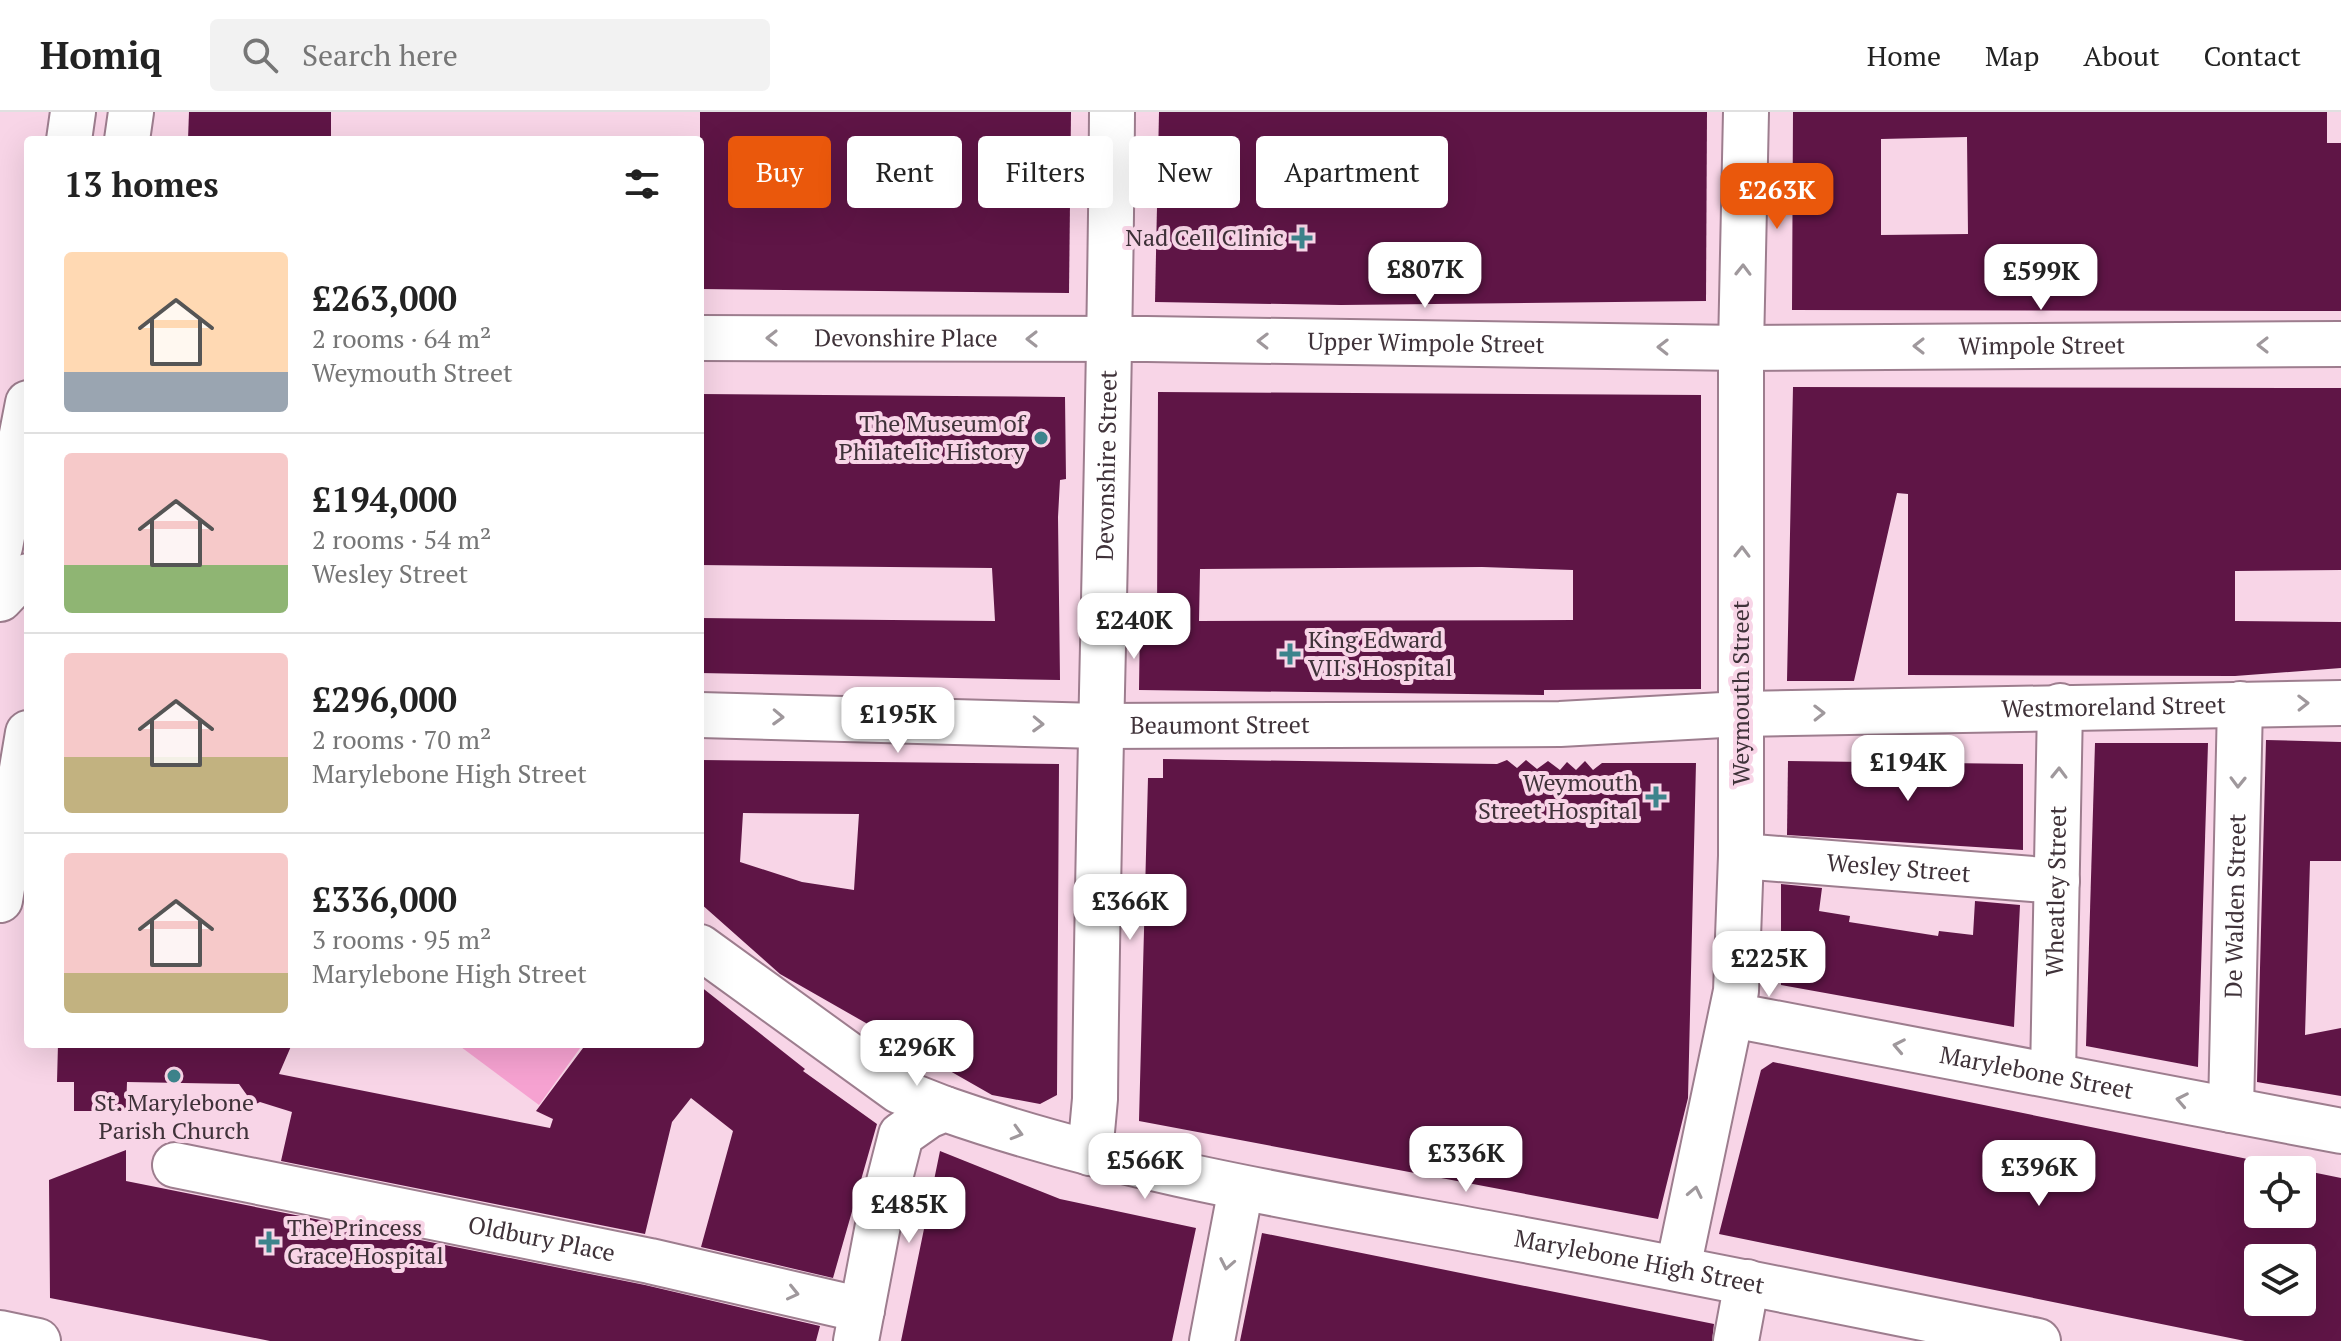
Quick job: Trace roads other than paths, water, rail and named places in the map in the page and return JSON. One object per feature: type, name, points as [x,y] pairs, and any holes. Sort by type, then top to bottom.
[{"type":"main road","points":[[70,136],[73,112]]},
{"type":"main road","points":[[128,136],[131,112]]},
{"type":"main road","name":"Devonshire Street","points":[[1090,1153],[1095,1099],[1098,726],[1110,340],[1112,112]]},
{"type":"main road","name":"Weymouth Street","points":[[1678,1268],[1732,1015],[1741,856],[1741,348],[1746,112]]},
{"type":"main road","name":"Devonshire Place","points":[[704,338],[1110,340]]},
{"type":"main road","name":"Upper Wimpole Street","points":[[1110,340],[1741,348]]},
{"type":"main road","name":"Wimpole Street","points":[[1741,348],[2341,344]]},
{"type":"main road","points":[[0,547],[24,424]]},
{"type":"main road","points":[[0,599],[24,578]]},
{"type":"main road","name":"Westmoreland Street","points":[[1741,714],[2341,703]]},
{"type":"main road","name":"De Walden Street","points":[[2231,1110],[2240,704]]},
{"type":"main road","name":"Wheatley Street","points":[[2053,1075],[2060,706]]},
{"type":"main road","name":"Beaumont Street","points":[[704,715],[1098,726],[1560,724],[1741,714]]},
{"type":"main road","points":[[1,889],[24,756]]},
{"type":"main road","name":"Wesley Street","points":[[1741,856],[2057,881]]},
{"type":"main road","name":"Marylebone High Street","points":[[704,950],[899,1091],[945,1109],[1090,1153],[1228,1185],[1678,1268],[2038,1341]]},
{"type":"main road","name":"Marylebone Street","points":[[1732,1015],[2341,1131]]},
{"type":"main road","name":"Marylebone High Street","points":[[868,1070],[901,1135]]},
{"type":"main road","points":[[859,1325],[878,1225],[901,1135],[928,1116],[945,1109]]},
{"type":"main road","name":"Oldbury Place","points":[[175,1165],[723,1278],[859,1325]]},
{"type":"main road","points":[[1212,1341],[1228,1185]]},
{"type":"main road","points":[[1736,1341],[1747,1282]]},
{"type":"main road","points":[[0,1333],[38,1341]]},
{"type":"place","name":"Nad Cell Clinic","points":[[1302,238]]},
{"type":"place","name":"The Museum of Philatelic History","points":[[1041,438]]},
{"type":"place","name":"King Edward VII's Hospital","points":[[1290,654]]},
{"type":"place","name":"Weymouth Street Hospital","points":[[1656,797]]},
{"type":"place","name":"St. Marylebone Parish Church","points":[[174,1076]]},
{"type":"place","name":"The Princess Grace Hospital","points":[[269,1242]]}]
